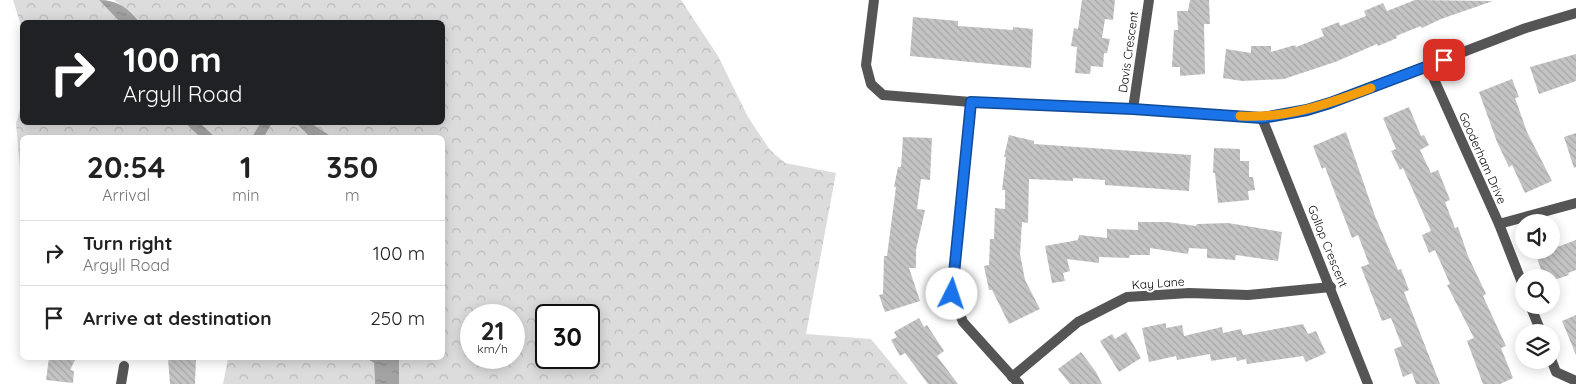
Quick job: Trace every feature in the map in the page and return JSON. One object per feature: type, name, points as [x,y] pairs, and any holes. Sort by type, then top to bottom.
[{"type":"street","points":[[874,0],[866,66],[870,84],[883,95],[971,102],[1133,109],[1262,118],[1307,110],[1330,103],[1526,28],[1576,13]]},
{"type":"street","name":"Davis Crescent","points":[[1133,109],[1149,0]]},
{"type":"street","name":"Gooderham Drive","points":[[1428,66],[1499,224],[1517,269]]},
{"type":"street","points":[[971,102],[952,294],[963,322],[1016,380]]},
{"type":"street","name":"Gollop Crescent","points":[[1262,118],[1368,384]]},
{"type":"street","points":[[1499,224],[1576,203]]},
{"type":"street","name":"Kay Lane","points":[[1016,380],[1078,322],[1127,298],[1189,293],[1248,296],[1331,288]]},
{"type":"street","points":[[121,384],[124,366]]},
{"type":"street","points":[[1555,369],[1556,372],[1576,382]]},
{"type":"green space","points":[[13,0],[99,0],[118,20],[20,20],[20,23]]},
{"type":"green space","points":[[114,0],[681,0],[718,56],[748,117],[770,150],[785,163],[836,173],[806,334],[871,339],[908,384],[399,384],[399,360],[445,360],[445,135],[329,135],[314,125],[445,125],[445,20],[138,20],[133,14]]},
{"type":"green space","points":[[20,109],[20,125],[187,125],[198,135],[20,135],[20,170],[16,123]]},
{"type":"green space","points":[[202,125],[260,125],[254,135],[213,135]]},
{"type":"green space","points":[[270,125],[298,125],[308,135],[266,135]]},
{"type":"green space","points":[[228,360],[369,360],[374,363],[375,384],[223,384]]},
{"type":"water","points":[[99,0],[117,3],[137,20],[118,20]]},
{"type":"water","points":[[187,125],[202,125],[213,135],[198,135]]},
{"type":"water","points":[[259,125],[271,125],[265,135],[253,135]]},
{"type":"water","points":[[298,125],[314,125],[329,135],[308,135]]},
{"type":"water","points":[[369,360],[399,360],[399,384],[375,384],[374,363]]},
{"type":"building","points":[[1082,0],[1115,0],[1113,20],[1105,19],[1102,38],[1110,39],[1107,53],[1104,53],[1103,67],[1091,66],[1090,74],[1075,73],[1077,47],[1071,46],[1074,28],[1078,29]]},
{"type":"building","points":[[1190,0],[1209,0],[1210,24],[1204,24],[1205,74],[1180,76],[1180,67],[1172,67],[1174,30],[1178,30],[1177,11],[1188,11]]},
{"type":"building","points":[[1415,0],[1493,1],[1441,19],[1422,28],[1421,26],[1378,46],[1377,44],[1335,62],[1284,79],[1242,81],[1223,78],[1226,49],[1251,53],[1251,46],[1271,46],[1271,52],[1295,45],[1296,47],[1324,36],[1321,29],[1339,22],[1340,26],[1366,16],[1364,11],[1383,3],[1387,11]]},
{"type":"building","points":[[913,17],[958,21],[958,26],[1013,30],[1013,27],[1033,29],[1031,68],[910,56]]},
{"type":"building","points":[[1576,54],[1576,81],[1539,94],[1530,67]]},
{"type":"building","points":[[1512,79],[1519,97],[1515,98],[1527,132],[1552,181],[1525,193],[1512,165],[1509,167],[1497,142],[1479,92]]},
{"type":"building","points":[[1409,107],[1421,136],[1424,135],[1429,145],[1420,150],[1431,173],[1438,170],[1450,200],[1445,202],[1455,228],[1458,227],[1468,256],[1486,294],[1483,296],[1506,346],[1501,348],[1513,378],[1500,384],[1483,384],[1467,341],[1474,338],[1447,285],[1450,284],[1435,250],[1429,253],[1422,235],[1431,231],[1403,168],[1400,170],[1391,151],[1396,149],[1383,118]]},
{"type":"building","points":[[1346,132],[1375,216],[1398,270],[1401,269],[1409,290],[1404,292],[1440,384],[1416,384],[1412,373],[1403,377],[1394,349],[1402,346],[1391,318],[1382,321],[1361,267],[1369,264],[1358,235],[1352,238],[1325,167],[1322,169],[1313,146]]},
{"type":"building","points":[[1576,133],[1576,167],[1574,168],[1564,137]]},
{"type":"building","points":[[1009,135],[1034,141],[1034,144],[1191,155],[1189,191],[1105,185],[1105,180],[1073,178],[1073,181],[1029,179],[1028,223],[1022,222],[1020,254],[1025,280],[1040,309],[1009,324],[992,290],[989,290],[984,266],[989,265],[990,239],[994,239],[995,208],[1005,209],[1005,190],[1002,190],[1006,157],[1004,157]]},
{"type":"building","points":[[903,137],[932,138],[930,180],[921,179],[917,209],[925,210],[916,250],[916,268],[909,268],[920,301],[885,312],[879,295],[883,294],[884,256],[887,256],[896,187],[894,187],[898,167],[901,167]]},
{"type":"building","points":[[1214,148],[1240,149],[1240,161],[1249,161],[1249,177],[1253,177],[1255,190],[1248,191],[1249,200],[1218,203],[1215,173],[1213,173]]},
{"type":"building","points":[[1138,222],[1168,222],[1196,226],[1197,224],[1228,223],[1282,232],[1278,261],[1236,255],[1235,260],[1207,258],[1207,249],[1189,248],[1188,254],[1150,248],[1150,255],[1130,255],[1129,258],[1099,257],[1099,263],[1067,259],[1070,271],[1063,273],[1065,281],[1052,283],[1045,246],[1078,240],[1079,235],[1107,238],[1107,229],[1138,230]]},
{"type":"building","points":[[1576,240],[1576,270],[1560,278],[1560,269],[1541,269],[1537,259],[1560,259],[1560,246]]},
{"type":"building","points":[[1576,315],[1576,355],[1562,321]]},
{"type":"building","points":[[919,318],[924,327],[927,325],[944,351],[937,356],[958,384],[928,384],[905,353],[900,356],[891,340],[897,337],[894,332]]},
{"type":"building","points":[[1166,323],[1166,328],[1182,325],[1184,336],[1222,327],[1223,333],[1241,329],[1243,335],[1303,324],[1308,334],[1316,331],[1326,353],[1306,362],[1303,356],[1247,364],[1246,359],[1237,361],[1236,357],[1211,361],[1210,354],[1177,360],[1176,356],[1149,362],[1142,328]]},
{"type":"building","points":[[1126,332],[1141,358],[1119,372],[1100,341],[1112,334],[1115,339]]},
{"type":"building","points":[[1081,352],[1096,372],[1102,384],[1070,384],[1058,369]]},
{"type":"building","points":[[49,360],[75,360],[70,370],[74,371],[73,383],[46,380]]},
{"type":"building","points":[[168,360],[196,360],[195,384],[170,384]]},
{"type":"slow traffic","points":[[1240,116],[1262,118],[1307,110],[1371,88]]},
{"type":"route","points":[[952,294],[957,226],[970,128],[971,102],[1133,109],[1262,118],[1307,110],[1330,103],[1444,60]]}]
